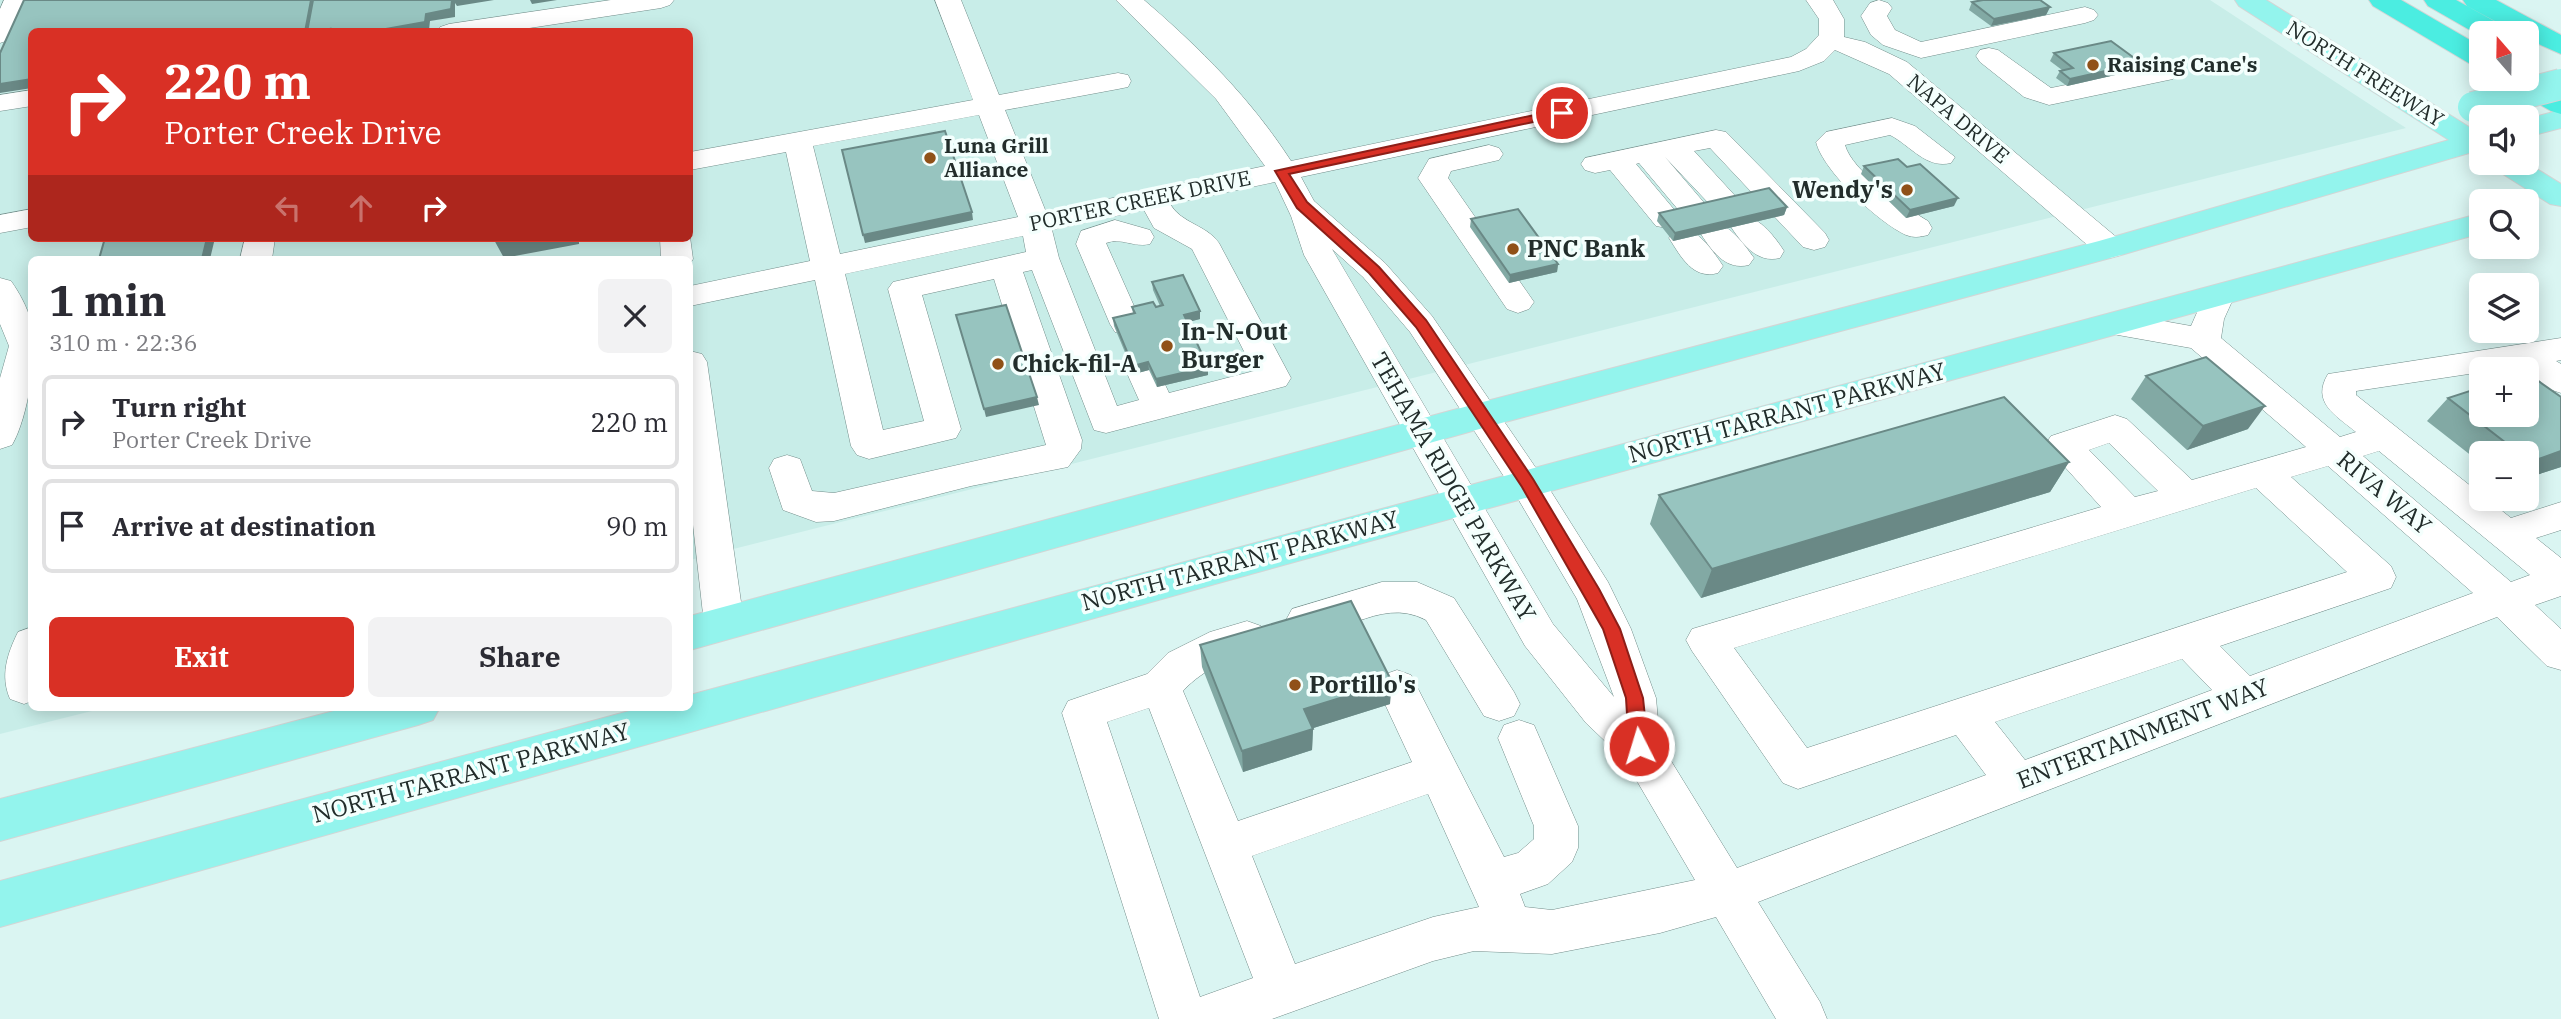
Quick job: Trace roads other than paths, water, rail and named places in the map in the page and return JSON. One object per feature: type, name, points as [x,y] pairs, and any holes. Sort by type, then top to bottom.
[{"type":"highway","points":[[2382,0],[2469,51]]},
{"type":"highway","points":[[2437,0],[2474,21]]},
{"type":"highway","points":[[2476,0],[2561,46]]},
{"type":"highway","points":[[2521,0],[2561,22]]},
{"type":"highway","points":[[2539,58],[2561,71]]},
{"type":"highway","points":[[2537,91],[2561,105]]},
{"type":"main road","name":"NORTH FREEWAY","points":[[2248,0],[2469,137]]},
{"type":"main road","points":[[2409,100],[2447,107],[2473,107],[2561,84]]},
{"type":"main road","points":[[2539,125],[2561,119]]},
{"type":"main road","points":[[707,628],[1420,432],[2110,248],[2469,146]]},
{"type":"main road","points":[[2524,175],[2561,199]]},
{"type":"main road","points":[[2539,207],[2561,199]]},
{"type":"main road","name":"NORTH TARRANT PARKWAY","points":[[0,904],[2469,227]]},
{"type":"main road","points":[[0,820],[403,711]]},
{"type":"street","points":[[0,35],[17,0]]},
{"type":"street","points":[[476,28],[662,0]]},
{"type":"street","points":[[948,0],[1035,223]]},
{"type":"street","name":"TEHAMA RIDGE PARKWAY","points":[[1129,0],[1181,44],[1222,88],[1261,138],[1302,205],[1319,255],[1539,635],[1601,711],[1639,746],[1803,1019]]},
{"type":"street","points":[[1824,1],[1830,12],[1834,33],[1830,41]]},
{"type":"street","points":[[1880,8],[1874,16],[1875,23],[1884,34],[1908,47],[1921,50],[2085,15]]},
{"type":"street","name":"PORTER CREEK DRIVE","points":[[693,295],[1799,63],[1815,55],[1830,41]]},
{"type":"street","name":"NAPA DRIVE","points":[[1830,41],[1856,48],[1898,68],[2110,248]]},
{"type":"street","points":[[1990,56],[2034,91],[2049,97],[2164,73]]},
{"type":"street","points":[[693,160],[1118,81]]},
{"type":"street","points":[[0,103],[28,99]]},
{"type":"street","points":[[1917,228],[1894,214],[1834,157],[1830,142],[1836,138],[1892,127],[1901,129],[1927,150],[1941,156]]},
{"type":"street","points":[[798,141],[830,267],[869,446],[944,429],[904,289],[1042,258]]},
{"type":"street","points":[[1684,145],[1605,162],[1720,218],[1769,251]]},
{"type":"street","points":[[1684,145],[1738,258]]},
{"type":"street","points":[[1684,145],[1720,218],[1707,266]]},
{"type":"street","points":[[1684,145],[1807,242]]},
{"type":"street","points":[[1507,150],[1444,163],[1434,170],[1433,178],[1518,302]]},
{"type":"street","name":"TEHAMA RIDGE PARKWAY","points":[[1302,205],[1374,270],[1421,324],[1527,483],[1594,593],[1611,629],[1634,698],[1639,746]]},
{"type":"street","points":[[1126,324],[1091,244],[1092,238],[1115,229],[1139,237]]},
{"type":"street","points":[[787,468],[796,500],[816,508],[834,507],[971,473],[1055,458],[1063,449],[1064,440],[1005,266]]},
{"type":"street","points":[[0,288],[26,345],[0,436]]},
{"type":"street","points":[[2118,324],[2201,339],[2206,336],[2208,319],[2218,297]]},
{"type":"street","name":"RIVA WAY","points":[[2201,339],[2463,560],[2561,653]]},
{"type":"street","points":[[2561,349],[2340,382],[2338,399],[2561,580]]},
{"type":"street","points":[[2526,356],[2561,381]]},
{"type":"street","points":[[1143,371],[1158,408]]},
{"type":"street","points":[[693,415],[707,628]]},
{"type":"street","points":[[2129,514],[2063,445],[2115,428],[2186,496]]},
{"type":"street","points":[[0,441],[28,436]]},
{"type":"street","points":[[2263,473],[2378,577],[1798,770],[1706,640],[2382,437]]},
{"type":"street","points":[[2505,534],[2561,516]]},
{"type":"street","name":"ENTERTAINMENT WAY","points":[[1205,1019],[1433,939],[1474,929],[1510,928],[1552,932],[1660,911],[1727,893],[2243,696],[2502,599],[2561,580]]},
{"type":"street","points":[[1183,1019],[1083,713],[1161,687],[1182,665],[1224,644],[1382,597],[1417,597],[1440,608],[1509,721],[1556,826],[1556,848],[1532,869],[1493,882]]},
{"type":"street","points":[[2189,640],[2243,696]]},
{"type":"street","points":[[24,687],[23,674],[28,657]]},
{"type":"street","points":[[1161,687],[1283,992]]},
{"type":"street","points":[[1397,687],[1493,882],[1510,928]]},
{"type":"street","points":[[1965,715],[2017,782]]},
{"type":"street","points":[[1226,845],[1438,772]]},
{"type":"lane","points":[[1035,223],[1042,258],[1106,421],[1274,379],[1204,243],[1165,221],[1152,199]]},
{"type":"lane","points":[[1720,218],[1807,242]]},
{"type":"lane","points":[[0,224],[28,219]]},
{"type":"place","name":"Raising Cane's","points":[[2093,65]]},
{"type":"place","name":"Luna Grill Alliance","points":[[930,158]]},
{"type":"place","name":"Wendy's","points":[[1907,190]]},
{"type":"place","name":"PNC Bank","points":[[1513,249]]},
{"type":"place","name":"In-N-Out Burger","points":[[1167,346]]},
{"type":"place","name":"Chick-fil-A","points":[[998,364]]},
{"type":"place","name":"Portillo's","points":[[1295,685]]}]
